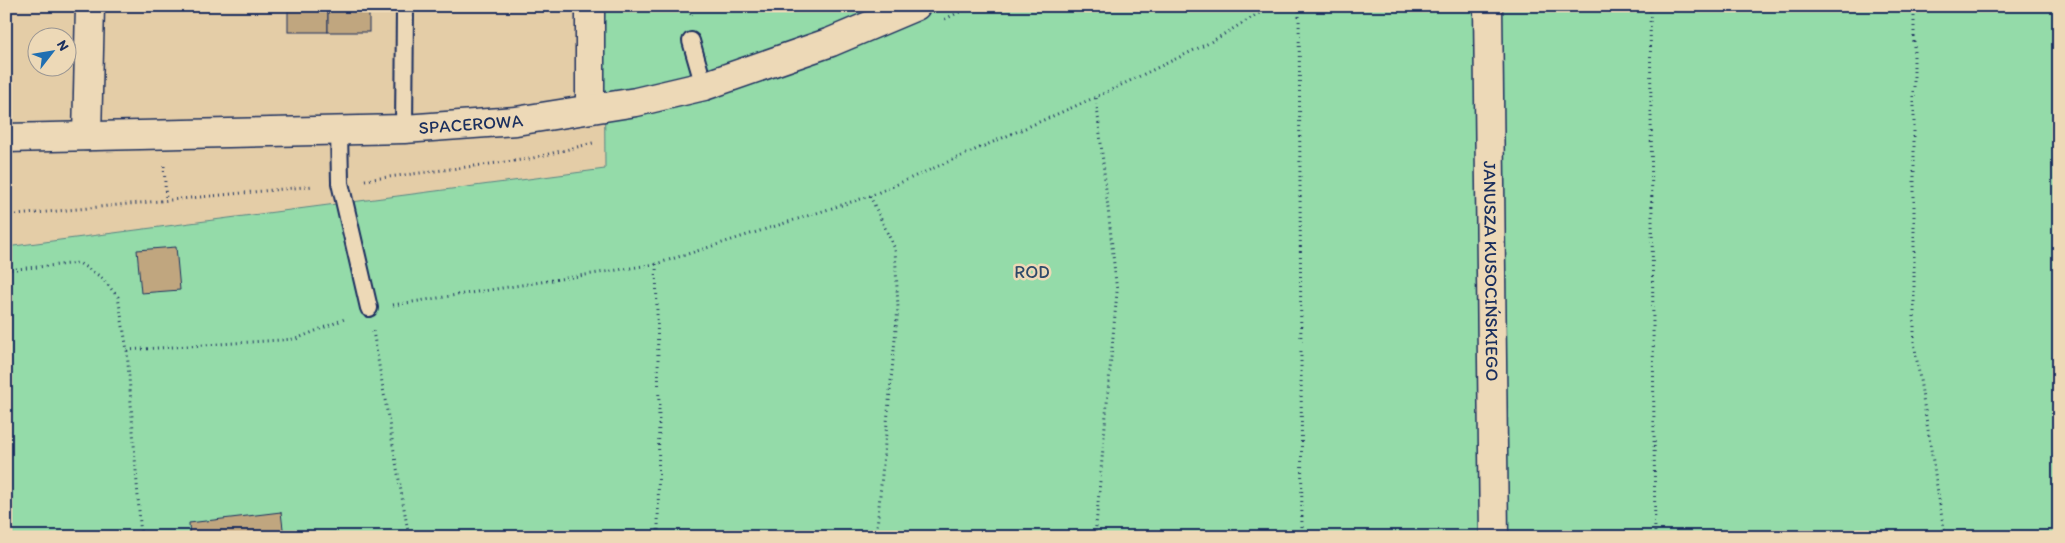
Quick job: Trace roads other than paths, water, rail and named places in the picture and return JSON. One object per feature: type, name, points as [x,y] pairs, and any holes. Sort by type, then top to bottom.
[{"type":"street","points":[[87,136],[90,6]]},
{"type":"street","points":[[590,6],[590,108]]},
{"type":"street","name":"SPACEROWA","points":[[6,138],[404,129],[516,121],[636,102],[704,86],[831,42],[916,6]]},
{"type":"street","name":"JANUSZA KUSOCIŃSKIEGO","points":[[1488,6],[1494,537]]},
{"type":"lane","points":[[404,129],[405,6]]},
{"type":"lane","points":[[691,41],[704,86]]},
{"type":"lane","points":[[339,129],[340,183],[369,308]]},
{"type":"park label","name":"ROD","points":[[1032,272]]}]
